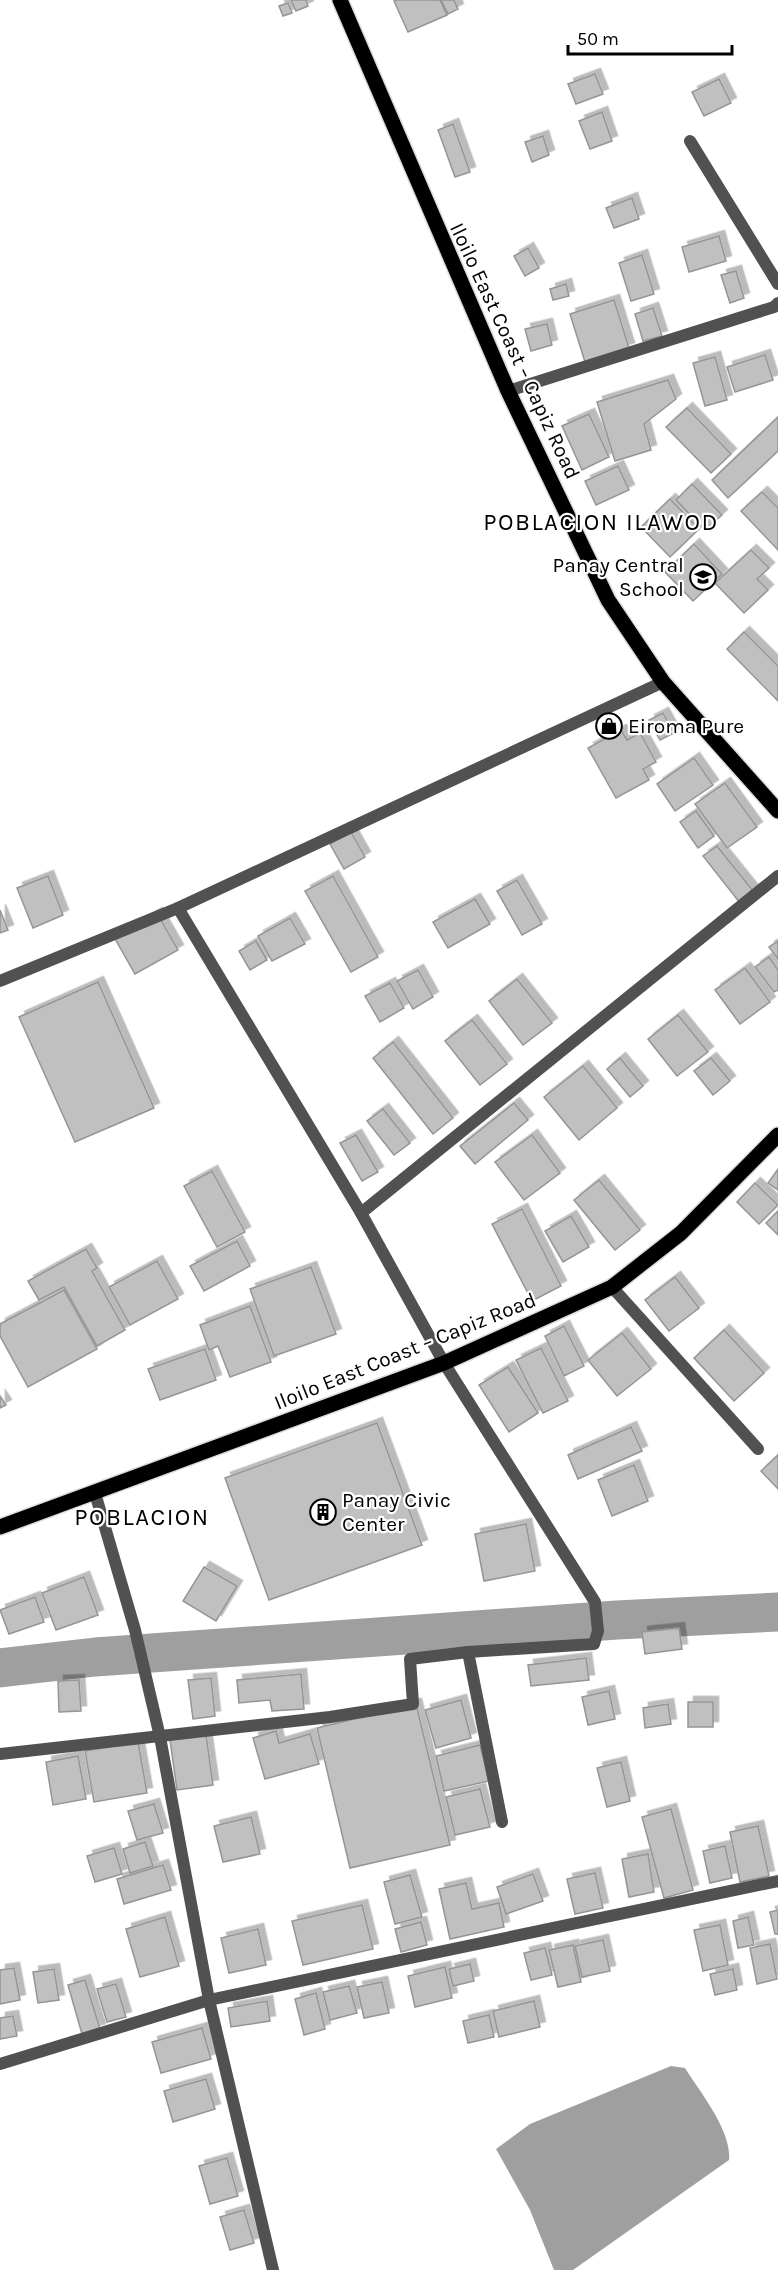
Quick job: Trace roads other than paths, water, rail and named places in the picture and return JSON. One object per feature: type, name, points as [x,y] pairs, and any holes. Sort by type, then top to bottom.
[{"type":"main road","name":"Iloilo East Coast – Capiz Road","points":[[340,0],[508,391],[608,600],[663,682],[778,811]]},
{"type":"main road","name":"Iloilo East Coast – Capiz Road","points":[[0,1527],[444,1363],[612,1287],[681,1233],[778,1136]]},
{"type":"street","points":[[690,141],[778,284]]},
{"type":"street","points":[[508,391],[774,307],[778,303]]},
{"type":"street","points":[[0,981],[178,908],[663,682]]},
{"type":"street","points":[[361,1213],[778,876]]},
{"type":"street","points":[[0,1754],[330,1717],[413,1704],[410,1659],[468,1652],[594,1644],[598,1631],[595,1602],[444,1363],[361,1213],[178,908]]},
{"type":"street","points":[[612,1287],[758,1449]]},
{"type":"street","points":[[96,1493],[135,1630],[160,1737],[209,2000],[273,2270]]},
{"type":"street","points":[[468,1652],[502,1822]]},
{"type":"street","points":[[0,2064],[209,2000],[778,1881]]},
{"type":"waterway","points":[[0,1668],[95,1657],[617,1620],[778,1612]]},
{"type":"place","name":"Panay Central School","points":[[703,577]]},
{"type":"place","name":"Eiroma Pure","points":[[609,726]]},
{"type":"place","name":"Panay Civic Center","points":[[323,1512]]},
{"type":"district","name":"POBLACION ILAWOD","points":[[601,522]]},
{"type":"district","name":"POBLACION","points":[[142,1517]]}]
